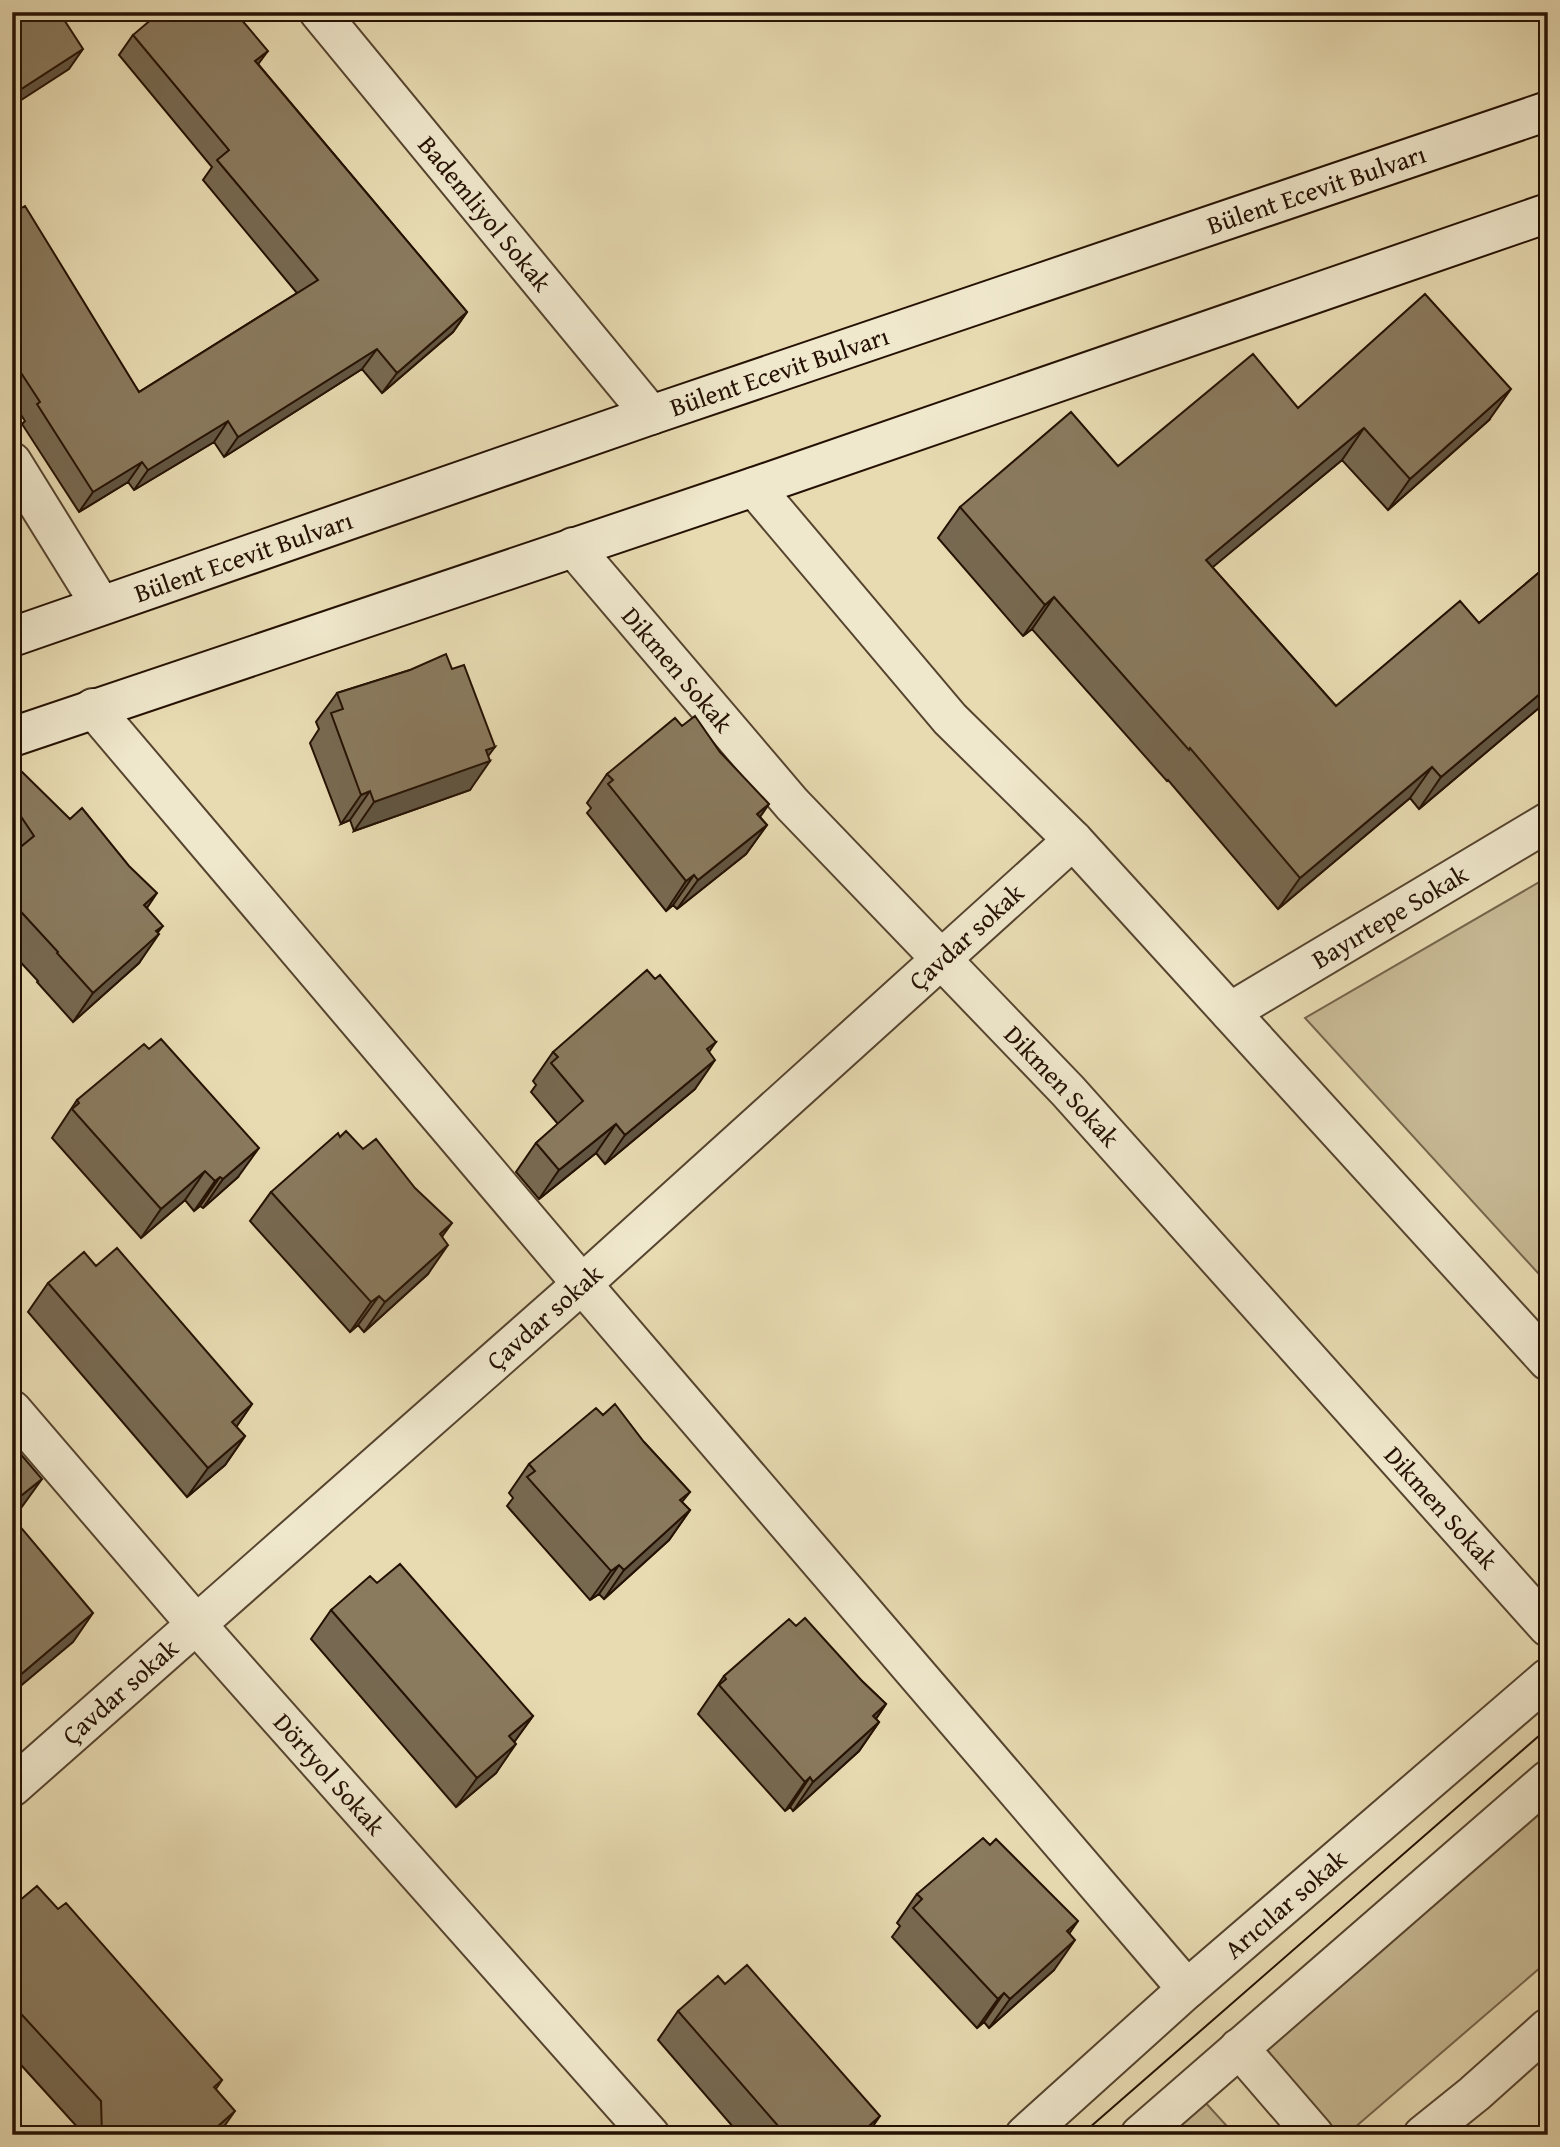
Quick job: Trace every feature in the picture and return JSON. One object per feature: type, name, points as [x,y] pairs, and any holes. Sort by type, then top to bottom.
[{"type":"street","name":"Bademliyol Sokak","points":[[319,12],[651,415]]},
{"type":"street","name":"Bülent Ecevit Bulvarı","points":[[12,636],[651,415],[1548,111]]},
{"type":"street","points":[[12,737],[754,487],[1548,213]]},
{"type":"street","points":[[12,462],[100,604]]},
{"type":"street","points":[[754,487],[950,719],[1073,840],[1548,1361]]},
{"type":"street","name":"Dikmen Sokak","points":[[573,547],[792,804],[1068,1091],[1548,1627]]},
{"type":"street","points":[[93,708],[582,1284],[1187,1989]]},
{"type":"street","name":"Bayırtepe Sokak","points":[[1230,1012],[1548,822]]},
{"type":"street","name":"Çavdar sokak","points":[[12,1787],[582,1284],[1073,840]]},
{"type":"street","name":"Dörtyol Sokak","points":[[12,1410],[196,1624],[650,2135]]},
{"type":"street","name":"Arıcılar sokak","points":[[1025,2135],[1187,1989],[1548,1678]]},
{"type":"street","points":[[1140,2135],[1548,1780]]},
{"type":"street","points":[[1423,2135],[1475,2094],[1548,2028]]},
{"type":"street","points":[[1239,2048],[1314,2135]]},
{"type":"shaded area","points":[[1548,877],[1548,1284],[1305,1018]]},
{"type":"shaded area","points":[[1548,1792],[1548,1961],[1346,2135],[1329,2135],[1258,2051]]},
{"type":"shaded area","points":[[1204,2101],[1235,2135],[1165,2135]]},
{"type":"building","points":[[12,12],[59,12],[83,49],[12,95]]},
{"type":"building","points":[[160,12],[235,12],[268,51],[255,61],[467,312],[397,373],[377,349],[238,437],[228,421],[148,470],[142,462],[93,492],[12,359],[12,205],[16,211],[25,206],[139,392],[318,280],[217,160],[229,150],[133,35]]},
{"type":"building","points":[[1425,294],[1511,389],[1410,479],[1364,428],[1206,560],[1336,706],[1460,601],[1479,623],[1548,565],[1548,687],[1441,777],[1432,767],[1300,878],[1190,748],[1189,750],[1054,597],[1045,605],[960,507],[1071,412],[1118,466],[1253,354],[1298,408]]},
{"type":"building","points":[[446,654],[452,669],[464,665],[495,747],[486,750],[490,761],[374,802],[370,791],[361,795],[331,713],[343,709],[337,693],[410,670]]},
{"type":"building","points":[[695,716],[720,752],[769,804],[757,814],[767,825],[698,880],[694,875],[686,881],[608,784],[613,780],[607,774],[675,718],[682,726]]},
{"type":"building","points":[[12,762],[70,819],[82,808],[129,866],[157,893],[144,905],[163,926],[156,931],[159,934],[93,993],[12,902],[12,854],[34,836],[12,803]]},
{"type":"building","points":[[647,970],[655,979],[660,975],[716,1042],[707,1049],[715,1060],[625,1135],[616,1124],[559,1170],[536,1143],[583,1101],[551,1063],[558,1057],[553,1052]]},
{"type":"building","points":[[161,1039],[259,1148],[223,1179],[220,1177],[215,1181],[205,1171],[161,1209],[72,1109],[79,1103],[77,1100],[144,1044],[149,1049]]},
{"type":"building","points":[[346,1131],[363,1149],[376,1139],[415,1188],[452,1223],[440,1234],[448,1245],[385,1302],[379,1296],[371,1302],[271,1192],[338,1133],[340,1137]]},
{"type":"building","points":[[117,1248],[252,1404],[232,1422],[245,1436],[208,1468],[48,1283],[84,1252],[96,1266]]},
{"type":"building","points":[[615,1404],[644,1442],[690,1492],[680,1500],[690,1510],[624,1570],[619,1565],[611,1571],[527,1477],[535,1471],[529,1464],[596,1408],[603,1415]]},
{"type":"building","points":[[12,1444],[42,1479],[12,1503]]},
{"type":"building","points":[[12,1517],[93,1613],[12,1682]]},
{"type":"building","points":[[400,1564],[533,1716],[509,1736],[516,1744],[477,1778],[331,1610],[370,1576],[377,1583]]},
{"type":"building","points":[[805,1618],[886,1704],[873,1716],[879,1722],[813,1782],[810,1777],[805,1782],[719,1685],[726,1679],[724,1676],[789,1619],[796,1626]]},
{"type":"building","points":[[983,1838],[990,1845],[996,1839],[1078,1921],[1067,1931],[1075,1940],[1010,1999],[1004,1993],[998,1999],[913,1908],[922,1899],[917,1894]]},
{"type":"building","points":[[37,1886],[58,1909],[66,1903],[222,2080],[214,2087],[235,2111],[208,2135],[102,2135],[101,2101],[12,2004],[12,1907]]},
{"type":"building","points":[[747,1965],[880,2116],[859,2135],[786,2135],[678,2011],[718,1976],[725,1984]]},
{"type":"tram line","points":[[1081,2135],[1548,1728]]}]
